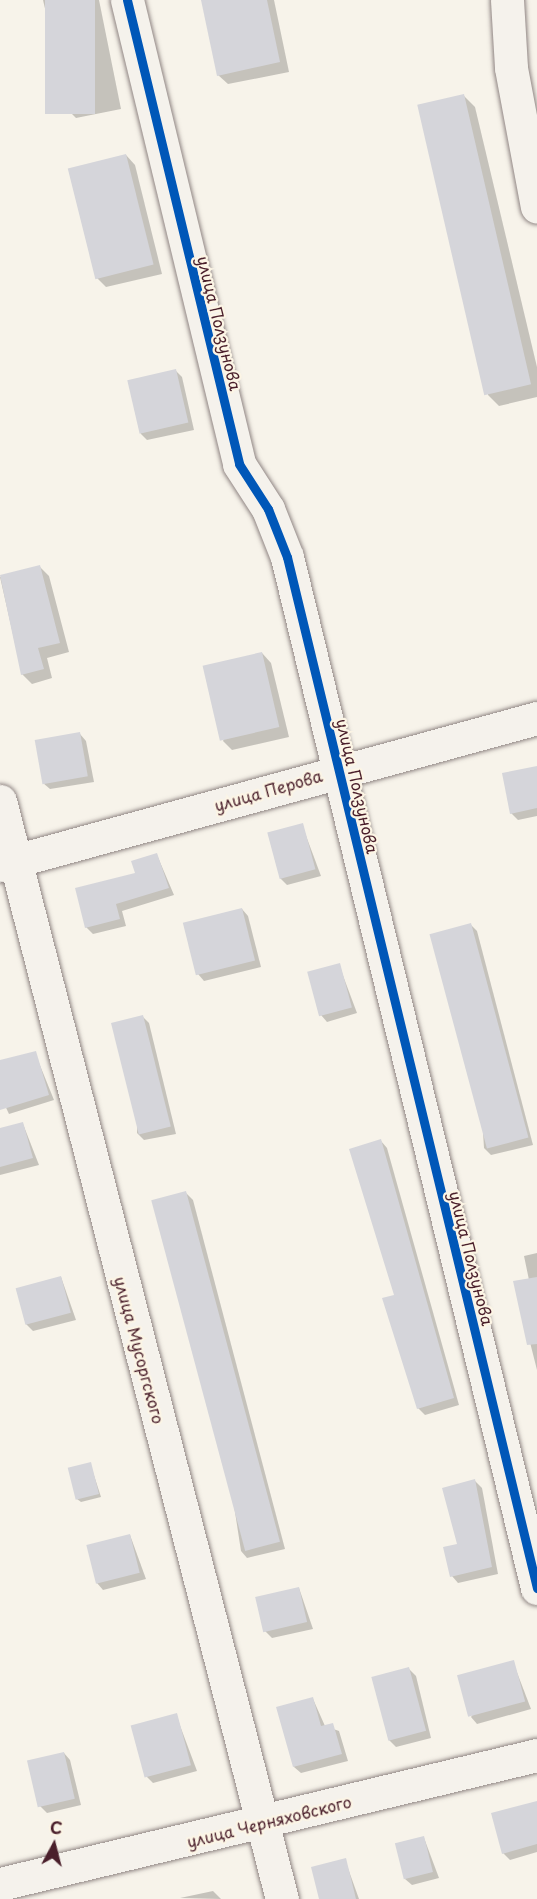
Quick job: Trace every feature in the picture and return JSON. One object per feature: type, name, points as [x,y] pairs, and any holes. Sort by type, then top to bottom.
[{"type":"street","name":"улица Ползунова","points":[[127,0],[239,464],[268,509],[287,557],[537,1588]]},
{"type":"street","points":[[507,0],[511,68],[537,207]]},
{"type":"street","name":"улица Перова","points":[[6,863],[338,770],[537,718]]},
{"type":"street","name":"улица Мусоргского","points":[[0,801],[6,863],[264,1824],[282,1899]]},
{"type":"street","name":"улица Черняховского","points":[[0,1884],[264,1824],[537,1755]]},
{"type":"building","points":[[45,0],[95,0],[95,114],[45,114]]},
{"type":"building","points":[[201,0],[267,0],[280,62],[217,76]]},
{"type":"building","points":[[464,94],[531,384],[484,395],[417,105]]},
{"type":"building","points":[[126,154],[154,265],[95,279],[68,169]]},
{"type":"building","points":[[176,369],[188,423],[140,434],[127,380]]},
{"type":"building","points":[[40,565],[60,643],[38,648],[44,669],[21,675],[0,575]]},
{"type":"building","points":[[262,652],[279,727],[220,741],[203,666]]},
{"type":"building","points":[[80,732],[88,776],[43,784],[35,740]]},
{"type":"building","points":[[537,766],[537,808],[510,814],[502,773]]},
{"type":"building","points":[[303,823],[315,869],[280,879],[267,833]]},
{"type":"building","points":[[157,853],[169,888],[116,904],[120,919],[85,928],[75,888],[135,873],[131,861]]},
{"type":"building","points":[[242,908],[255,960],[196,975],[183,923]]},
{"type":"building","points":[[471,923],[528,1137],[487,1149],[429,934]]},
{"type":"building","points":[[340,963],[352,1007],[319,1016],[307,972]]},
{"type":"building","points":[[143,1015],[171,1127],[139,1135],[111,1023]]},
{"type":"building","points":[[36,1051],[49,1095],[0,1110],[0,1060]]},
{"type":"building","points":[[23,1122],[33,1158],[0,1167],[0,1128]]},
{"type":"building","points":[[381,1139],[454,1398],[417,1409],[382,1298],[394,1295],[349,1149]]},
{"type":"building","points":[[186,1191],[280,1542],[245,1551],[151,1200]]},
{"type":"building","points":[[61,1276],[71,1313],[25,1325],[16,1288]]},
{"type":"building","points":[[537,1277],[537,1344],[527,1345],[513,1281]]},
{"type":"building","points":[[91,1462],[99,1494],[76,1500],[68,1468]]},
{"type":"building","points":[[475,1479],[492,1567],[450,1577],[443,1547],[457,1544],[442,1488]]},
{"type":"building","points":[[130,1534],[140,1573],[96,1584],[86,1545]]},
{"type":"building","points":[[299,1587],[307,1622],[263,1632],[255,1597]]},
{"type":"building","points":[[514,1660],[525,1702],[468,1717],[457,1675]]},
{"type":"building","points":[[409,1667],[426,1731],[388,1741],[371,1677]]},
{"type":"building","points":[[313,1697],[321,1726],[333,1723],[342,1754],[293,1767],[276,1707]]},
{"type":"building","points":[[177,1713],[191,1765],[145,1778],[131,1725]]},
{"type":"building","points":[[64,1752],[75,1799],[38,1807],[27,1761]]},
{"type":"building","points":[[537,1801],[537,1844],[502,1854],[491,1813]]},
{"type":"building","points":[[424,1836],[433,1872],[404,1879],[395,1843]]},
{"type":"building","points":[[346,1858],[356,1899],[319,1899],[311,1867]]},
{"type":"cycle path","points":[[127,0],[239,464],[268,509],[287,557],[537,1588]]}]
